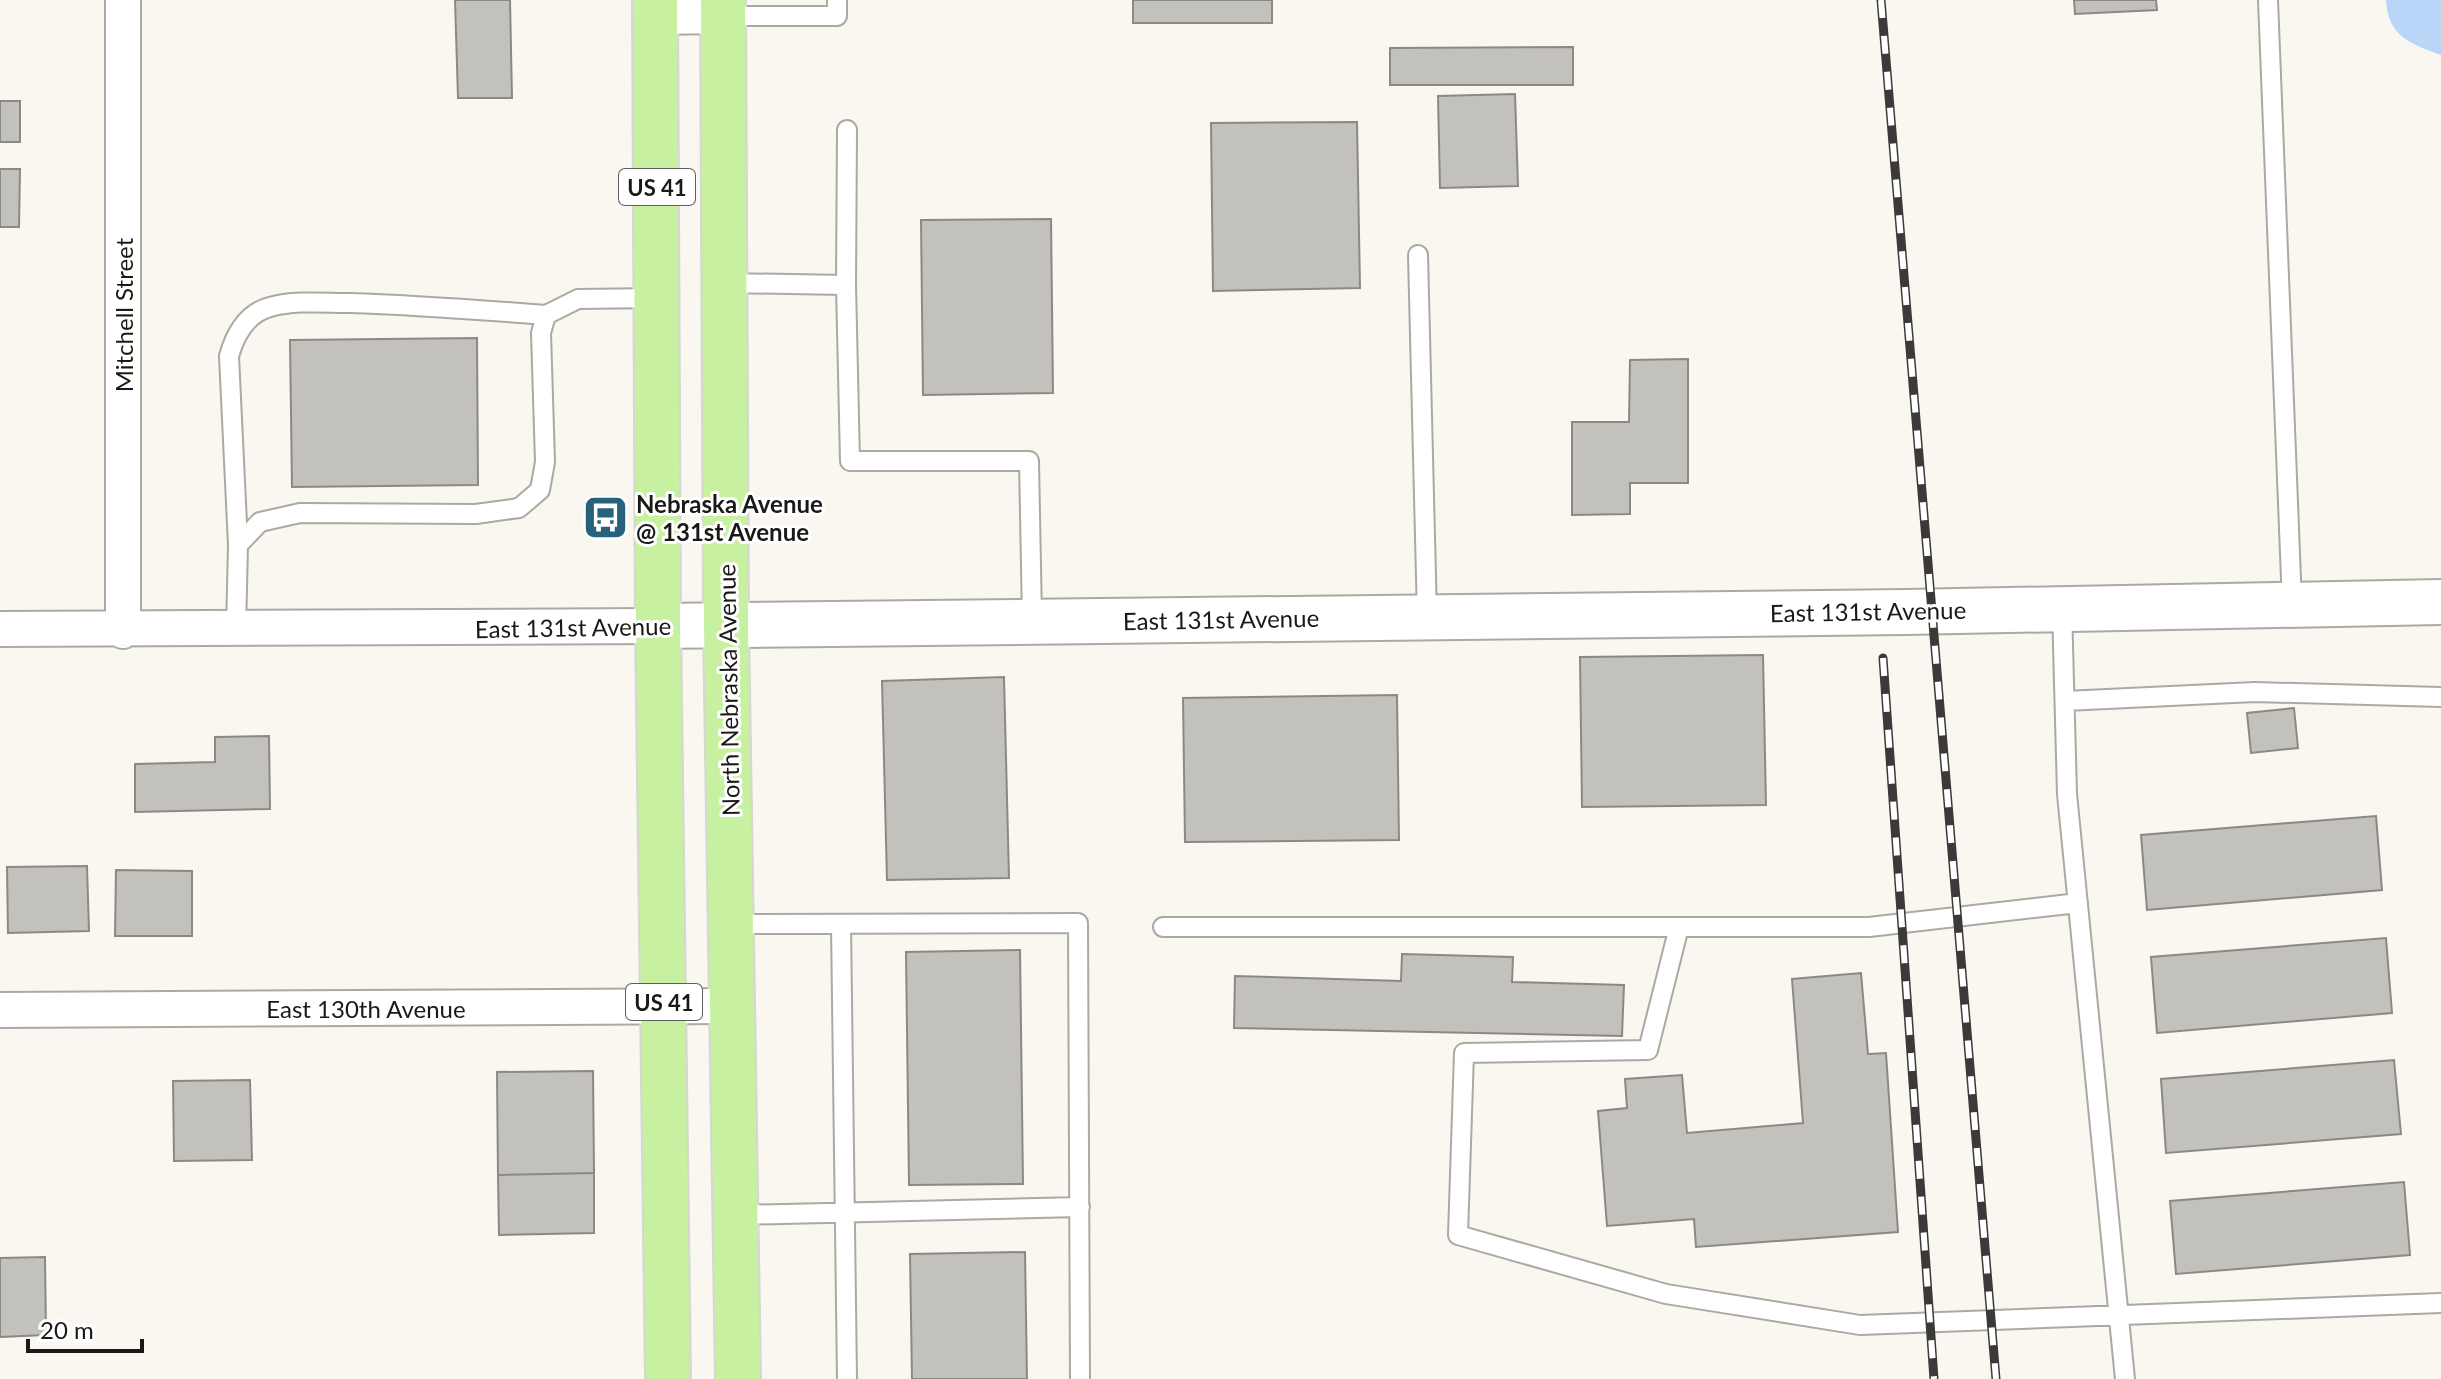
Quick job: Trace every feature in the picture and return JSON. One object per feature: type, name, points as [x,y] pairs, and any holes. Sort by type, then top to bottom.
[{"type":"main road","name":"US 41","points":[[656,8],[658,626],[668,1379]]},
{"type":"main road","name":"North Nebraska Avenue","points":[[723,8],[726,625],[738,1379]]},
{"type":"street","name":"Mitchell Street","points":[[123,0],[123,631]]},
{"type":"street","points":[[656,8],[723,8]]},
{"type":"street","name":"East 131st Avenue","points":[[0,629],[123,631],[658,626],[2441,602]]},
{"type":"street","name":"East 130th Avenue","points":[[0,1010],[733,1006]]},
{"type":"lane","points":[[723,8],[837,16],[837,0]]},
{"type":"lane","points":[[2268,0],[2292,604]]},
{"type":"lane","points":[[847,130],[846,285],[850,461],[1029,461],[1032,620]]},
{"type":"lane","points":[[1418,255],[1427,617]]},
{"type":"lane","points":[[725,283],[846,285]]},
{"type":"lane","points":[[236,630],[238,545],[229,356],[235,335],[246,322],[268,307],[310,303],[412,305],[546,315],[578,299],[657,298]]},
{"type":"lane","points":[[238,545],[260,522],[300,513],[476,514],[519,508],[540,490],[545,462],[541,333],[546,315]]},
{"type":"lane","points":[[2062,608],[2067,794],[2125,1379]]},
{"type":"lane","points":[[2065,701],[2255,692],[2441,697]]},
{"type":"lane","points":[[1163,927],[1869,927],[2078,903]]},
{"type":"lane","points":[[731,924],[1078,923],[1080,1379]]},
{"type":"lane","points":[[841,924],[847,1379]]},
{"type":"lane","points":[[1679,927],[1648,1050],[1464,1053],[1458,1235],[1666,1294],[1860,1325],[2441,1303]]},
{"type":"lane","points":[[736,1215],[1080,1207]]},
{"type":"water","points":[[2386,0],[2441,0],[2441,55],[2411,43],[2396,31]]},
{"type":"building","points":[[455,0],[510,0],[512,98],[458,98]]},
{"type":"building","points":[[1133,0],[1272,0],[1272,23],[1133,23]]},
{"type":"building","points":[[2074,0],[2156,0],[2157,10],[2075,14]]},
{"type":"building","points":[[1573,47],[1573,85],[1390,85],[1390,48]]},
{"type":"building","points":[[1515,94],[1518,186],[1440,188],[1438,96]]},
{"type":"building","points":[[0,101],[20,101],[20,142],[0,142]]},
{"type":"building","points":[[1357,122],[1360,288],[1213,291],[1211,123]]},
{"type":"building","points":[[0,169],[20,169],[19,227],[0,227]]},
{"type":"building","points":[[1051,219],[1053,393],[923,395],[921,220]]},
{"type":"building","points":[[477,338],[478,485],[292,487],[290,340]]},
{"type":"building","points":[[1688,359],[1688,483],[1630,483],[1630,514],[1572,515],[1572,422],[1629,422],[1630,360]]},
{"type":"building","points":[[1763,655],[1766,805],[1582,807],[1580,657]]},
{"type":"building","points":[[1004,677],[1009,878],[887,880],[882,681]]},
{"type":"building","points":[[1397,695],[1399,840],[1185,842],[1183,698]]},
{"type":"building","points":[[2294,708],[2298,748],[2251,753],[2247,713]]},
{"type":"building","points":[[269,736],[270,809],[135,812],[135,764],[215,762],[215,737]]},
{"type":"building","points":[[2376,816],[2382,890],[2147,910],[2141,835]]},
{"type":"building","points":[[87,866],[89,931],[8,933],[7,867]]},
{"type":"building","points":[[116,870],[192,871],[192,936],[115,936]]},
{"type":"building","points":[[2386,938],[2392,1013],[2157,1033],[2151,957]]},
{"type":"building","points":[[1020,950],[1023,1184],[909,1185],[906,952]]},
{"type":"building","points":[[1402,954],[1513,957],[1512,982],[1624,985],[1622,1036],[1234,1028],[1235,976],[1401,981]]},
{"type":"building","points":[[1861,973],[1868,1054],[1886,1053],[1898,1232],[1696,1247],[1694,1219],[1607,1226],[1598,1111],[1627,1108],[1625,1079],[1682,1075],[1687,1133],[1803,1123],[1792,979]]},
{"type":"building","points":[[2394,1060],[2401,1134],[2166,1153],[2161,1079]]},
{"type":"building","points":[[593,1071],[594,1173],[498,1175],[497,1072]]},
{"type":"building","points":[[250,1080],[252,1160],[174,1161],[173,1081]]},
{"type":"building","points":[[594,1173],[594,1233],[499,1235],[498,1175]]},
{"type":"building","points":[[2404,1182],[2410,1255],[2176,1274],[2170,1201]]},
{"type":"building","points":[[1025,1252],[1027,1379],[912,1379],[910,1254]]},
{"type":"building","points":[[45,1257],[46,1335],[0,1337],[0,1258]]},
{"type":"railway","points":[[1881,0],[1996,1379]]},
{"type":"railway","points":[[1883,658],[1934,1379]]},
{"type":"place","name":"Nebraska Avenue @ 131st Avenue","points":[[605,517]]}]
